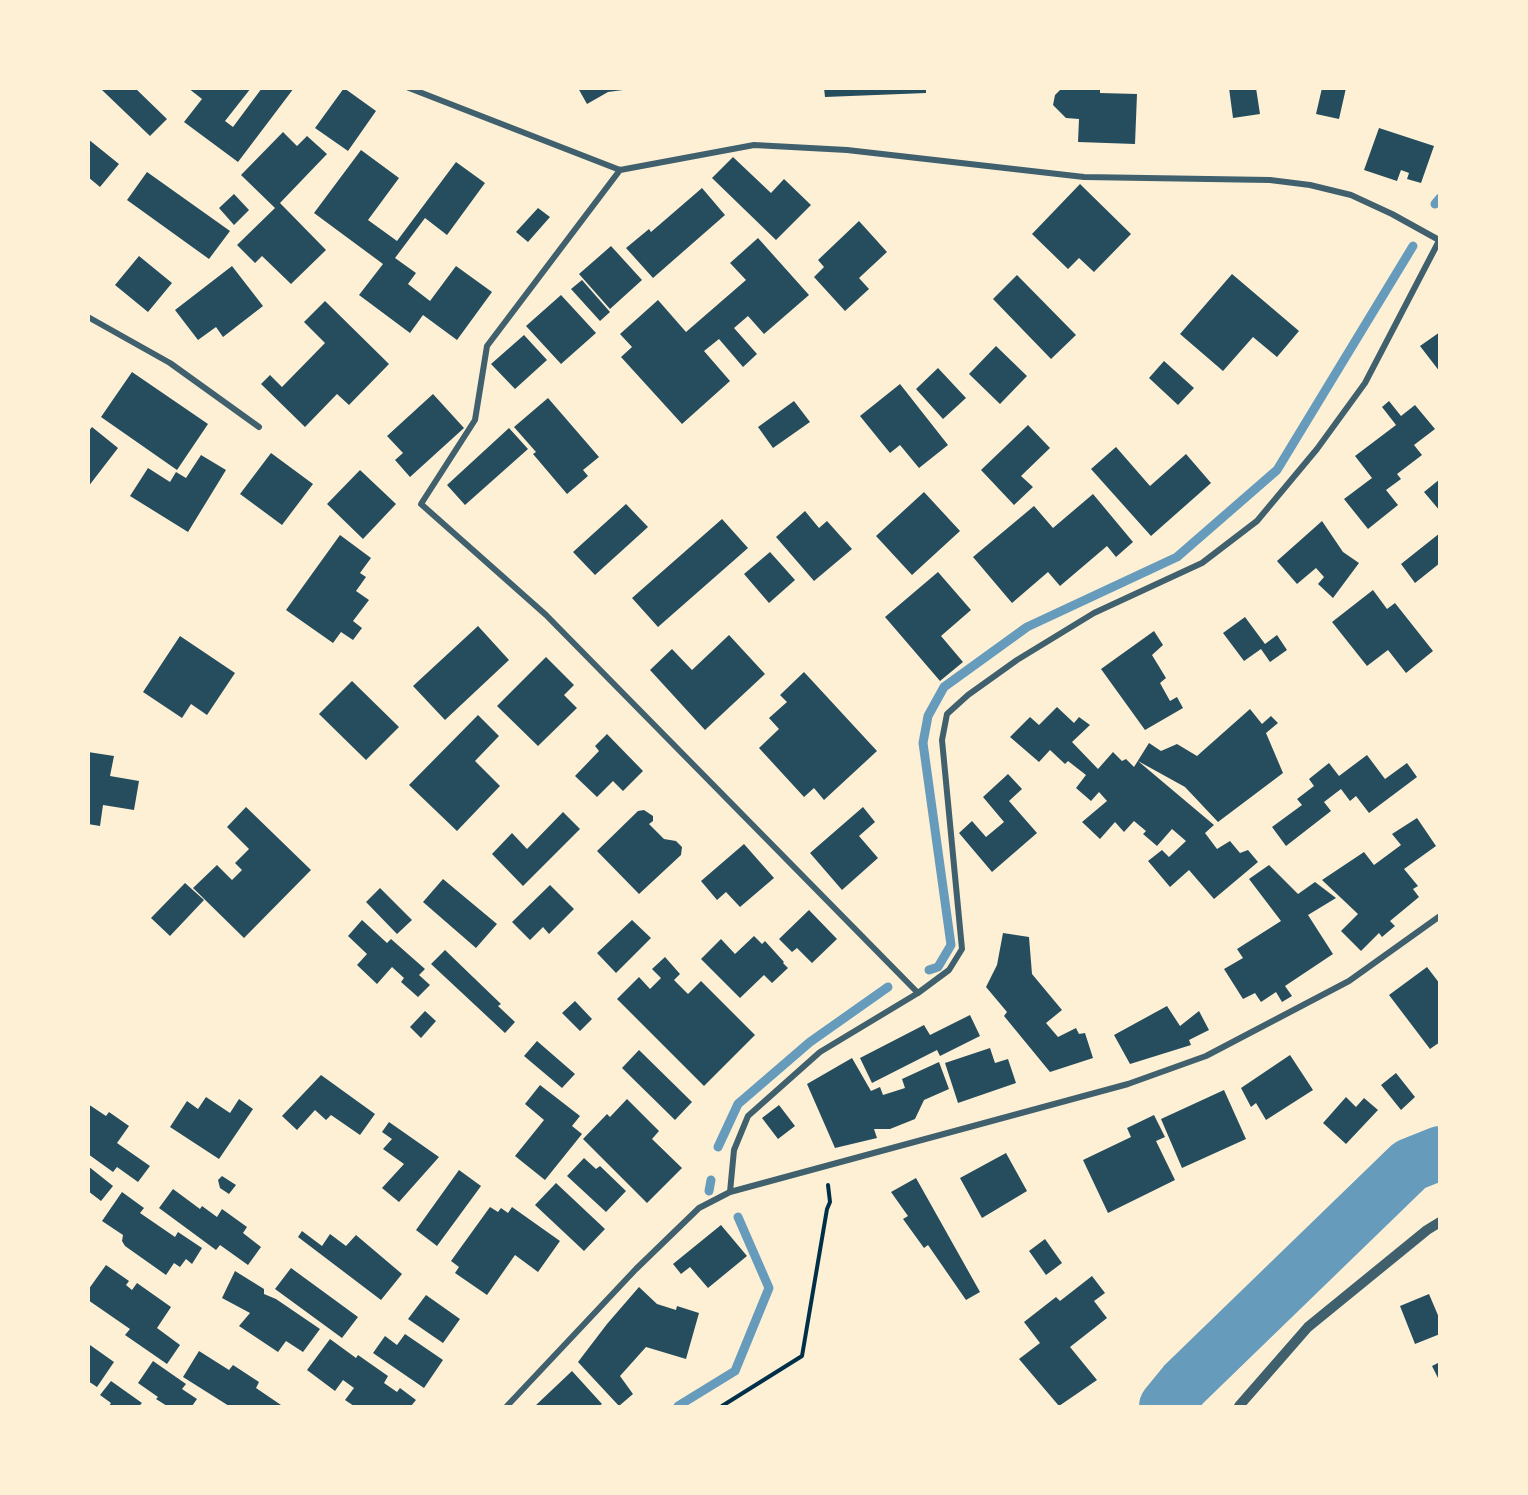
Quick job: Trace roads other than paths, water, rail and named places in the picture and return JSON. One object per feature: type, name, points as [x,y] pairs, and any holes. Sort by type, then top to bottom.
[{"type":"street","points":[[409,88],[620,170],[754,145],[847,150],[1084,177],[1270,180],[1310,185],[1352,195],[1439,239],[1365,383],[1317,449],[1257,521],[1202,563],[1094,613],[1017,660],[968,695],[947,714],[942,740],[962,949],[949,970],[918,993],[820,1052],[748,1116],[734,1150],[730,1192]]},
{"type":"street","points":[[620,170],[488,346],[475,420],[421,504],[546,615],[918,993]]},
{"type":"street","points":[[88,318],[170,363],[259,427]]},
{"type":"street","points":[[507,1407],[636,1269],[699,1208],[730,1192],[1128,1084],[1206,1056],[1349,981],[1440,916]]},
{"type":"street","points":[[1239,1407],[1308,1327],[1427,1230],[1440,1222]]},
{"type":"waterway","points":[[1435,204],[1440,198]]},
{"type":"waterway","points":[[929,970],[938,967],[951,945],[923,743],[928,716],[944,687],[1027,627],[1177,557],[1277,470],[1413,246]]},
{"type":"waterway","points":[[718,1147],[738,1104],[810,1042],[888,987]]},
{"type":"waterway","points":[[1166,1406],[1184,1384],[1410,1165],[1440,1153]]},
{"type":"waterway","points":[[709,1191],[711,1180]]},
{"type":"waterway","points":[[678,1406],[735,1371],[769,1288],[738,1217]]}]
